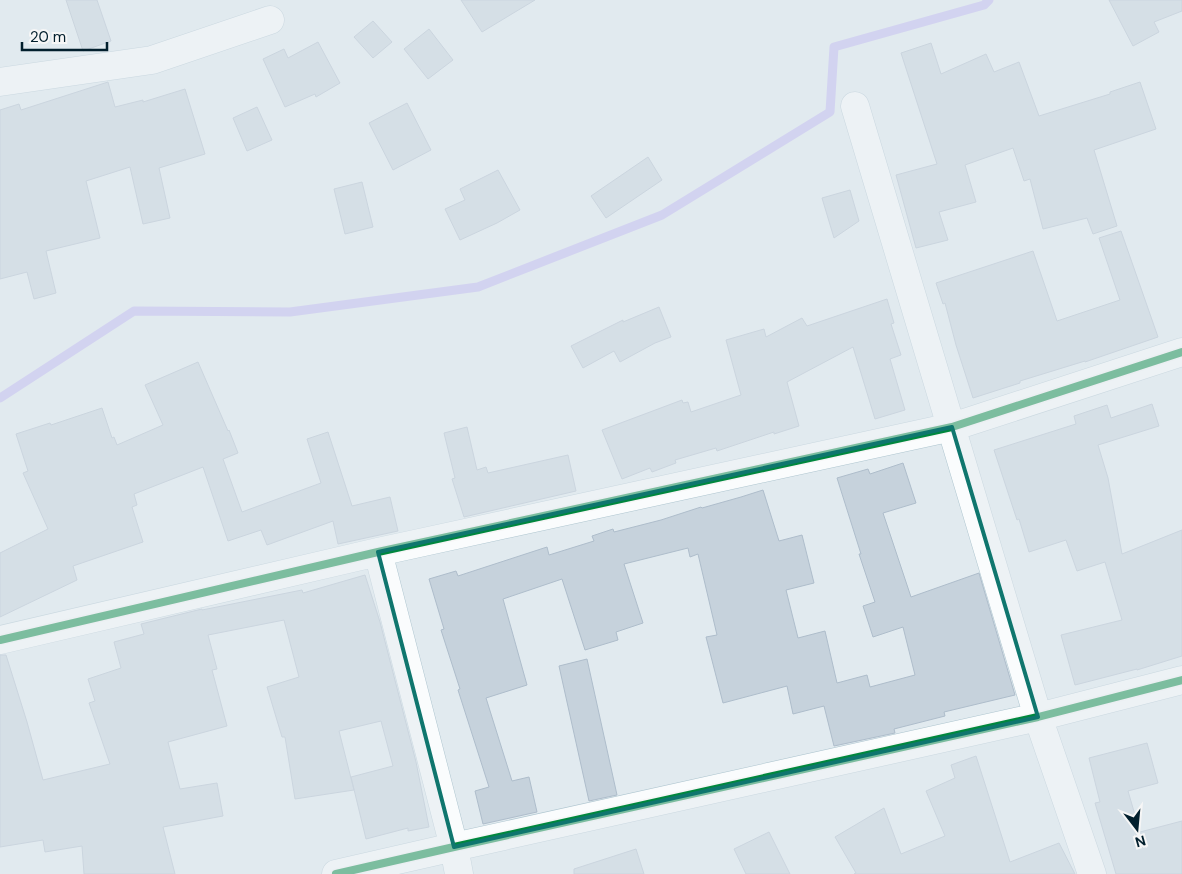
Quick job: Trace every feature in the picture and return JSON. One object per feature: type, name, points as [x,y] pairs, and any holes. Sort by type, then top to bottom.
[{"type":"street","points":[[0,82],[152,60],[270,20]]},
{"type":"street","points":[[855,106],[1038,717],[1092,874]]},
{"type":"street","points":[[0,640],[378,552],[952,427],[1182,352]]},
{"type":"street","points":[[378,552],[460,874]]},
{"type":"street","points":[[336,874],[1038,717],[1182,680]]},
{"type":"highlighted area","points":[[952,427],[1038,717],[454,847],[378,552]]},
{"type":"building","points":[[66,0],[97,0],[111,41],[83,51]]},
{"type":"building","points":[[461,0],[535,0],[482,32]]},
{"type":"building","points":[[1109,0],[1182,0],[1182,11],[1154,22],[1159,32],[1133,46]]},
{"type":"building","points":[[373,21],[392,42],[373,58],[354,37]]},
{"type":"building","points":[[429,29],[453,60],[428,79],[404,49]]},
{"type":"building","points":[[318,42],[340,83],[316,97],[315,94],[285,107],[263,59],[284,49],[288,58]]},
{"type":"building","points":[[931,43],[941,74],[986,54],[994,72],[1019,62],[1039,116],[1110,94],[1110,92],[1140,82],[1156,129],[1094,150],[1117,226],[1093,234],[1087,218],[1043,229],[1030,179],[1024,181],[1013,148],[965,165],[976,202],[939,212],[948,240],[916,248],[896,175],[937,164],[901,53]]},
{"type":"building","points":[[108,82],[115,107],[143,100],[143,102],[185,89],[205,154],[159,168],[170,218],[143,224],[130,167],[86,181],[100,238],[46,251],[56,293],[34,299],[27,272],[0,279],[0,110],[19,104],[21,110]]},
{"type":"building","points":[[407,103],[431,150],[393,170],[369,123]]},
{"type":"building","points":[[257,107],[272,140],[247,151],[233,118]]},
{"type":"building","points":[[648,157],[662,180],[606,218],[591,196]]},
{"type":"building","points":[[498,170],[520,210],[460,240],[445,209],[465,200],[460,189]]},
{"type":"building","points":[[362,182],[373,227],[345,234],[334,189]]},
{"type":"building","points":[[850,190],[859,221],[834,238],[822,198]]},
{"type":"building","points":[[1121,231],[1158,337],[973,398],[945,303],[943,304],[936,283],[1033,251],[1057,321],[1120,300],[1099,238]]},
{"type":"building","points":[[887,299],[894,323],[891,324],[901,355],[890,359],[905,410],[875,419],[853,347],[787,382],[799,426],[774,434],[774,432],[717,451],[716,448],[675,460],[676,463],[652,472],[650,468],[622,479],[602,430],[682,400],[683,403],[688,402],[691,412],[741,395],[726,340],[764,329],[766,337],[802,318],[807,326]]},
{"type":"building","points":[[659,307],[671,337],[655,343],[620,362],[614,351],[583,368],[571,346],[623,320],[623,322]]},
{"type":"building","points":[[198,362],[238,453],[223,459],[242,512],[321,483],[307,439],[328,432],[352,506],[390,497],[398,531],[338,544],[333,521],[267,545],[261,530],[228,541],[203,467],[134,494],[137,505],[132,507],[143,542],[73,566],[77,580],[0,617],[0,553],[48,529],[23,473],[28,471],[16,434],[50,423],[51,425],[102,408],[112,438],[114,437],[117,445],[163,425],[145,385]]},
{"type":"building","points":[[1152,404],[1159,426],[1098,445],[1108,478],[1122,554],[1182,530],[1182,656],[1137,670],[1075,685],[1061,635],[1122,620],[1105,562],[1077,571],[1066,540],[1029,552],[994,450],[1076,424],[1074,416],[1107,405],[1111,418]]},
{"type":"building","points":[[467,427],[477,470],[486,467],[488,473],[568,455],[576,491],[464,517],[452,479],[455,478],[444,433]]},
{"type":"building","points":[[903,463],[916,503],[883,513],[911,597],[979,573],[1015,695],[944,712],[945,716],[894,729],[895,733],[834,746],[824,706],[793,714],[787,686],[723,703],[706,637],[717,635],[698,554],[690,557],[688,548],[624,564],[643,623],[616,632],[618,640],[585,650],[562,579],[503,599],[527,685],[486,698],[512,781],[529,777],[537,812],[483,824],[475,791],[489,787],[458,690],[460,689],[441,630],[444,629],[429,579],[456,571],[458,576],[547,547],[549,555],[594,541],[592,536],[613,529],[614,532],[661,520],[763,490],[779,541],[802,535],[814,583],[786,590],[798,638],[825,631],[837,683],[867,675],[870,687],[915,675],[903,627],[873,637],[863,606],[875,602],[837,478],[868,469],[870,474]]},
{"type":"building","points":[[365,575],[380,622],[416,762],[429,827],[408,831],[408,828],[366,839],[351,777],[393,766],[381,721],[339,731],[354,790],[295,799],[285,737],[282,737],[267,687],[299,677],[284,620],[208,635],[217,669],[212,670],[227,726],[168,742],[180,789],[217,783],[223,816],[163,827],[175,874],[84,874],[82,846],[45,852],[43,840],[0,847],[0,655],[6,655],[43,780],[110,764],[89,703],[95,701],[88,679],[121,668],[114,642],[144,634],[141,624],[202,609],[302,590],[303,593]]},
{"type":"building","points":[[587,659],[617,795],[589,801],[559,666]]},
{"type":"building","points":[[1147,743],[1158,783],[1128,791],[1140,832],[1182,821],[1182,874],[1116,874],[1095,803],[1100,802],[1089,758]]},
{"type":"building","points":[[976,756],[1010,862],[1059,843],[1075,874],[854,874],[856,873],[835,837],[884,808],[901,854],[945,836],[926,791],[955,778],[951,765]]},
{"type":"building","points":[[769,832],[790,874],[746,874],[734,849]]},
{"type":"building","points":[[636,849],[644,874],[574,874],[574,869]]},
{"type":"waterway","points":[[0,398],[134,311],[290,312],[478,287],[662,215],[830,112],[834,47],[984,5],[989,0]]},
{"type":"cycle path","points":[[0,640],[378,552],[952,427],[1182,352]]},
{"type":"cycle path","points":[[336,874],[1038,717],[1182,680]]}]
